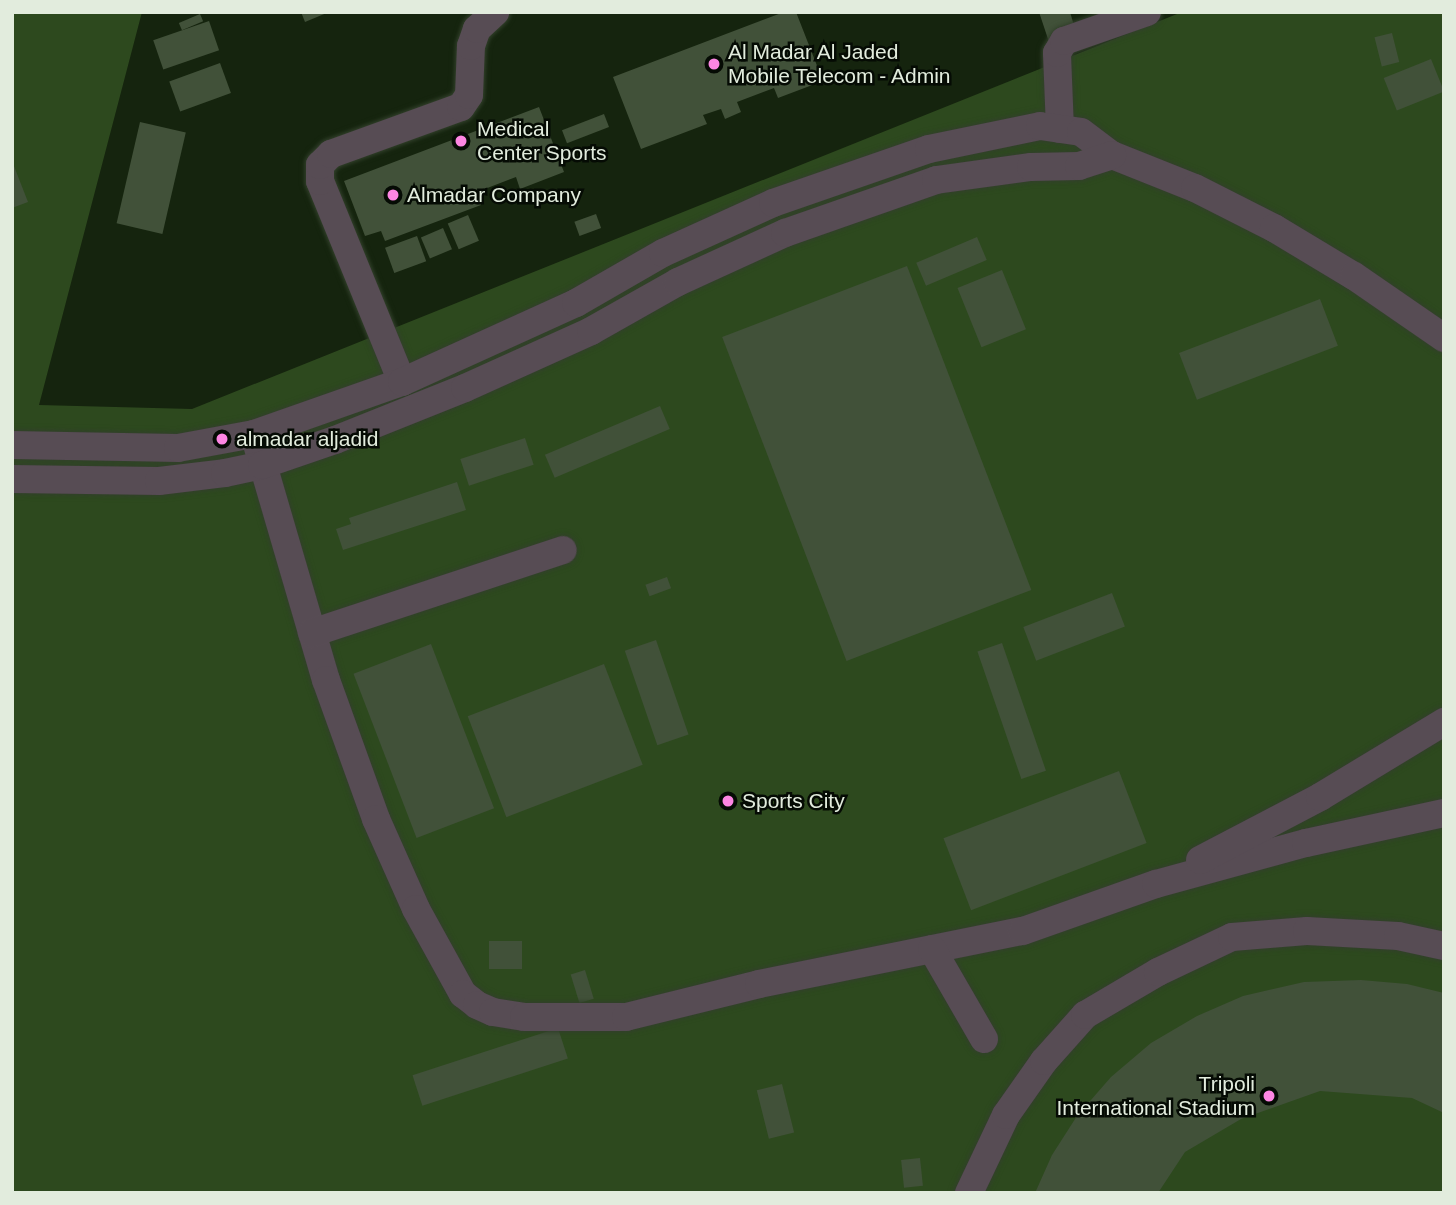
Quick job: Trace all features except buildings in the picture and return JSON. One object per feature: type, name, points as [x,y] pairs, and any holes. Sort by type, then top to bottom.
[{"type":"lane","points":[[402,382],[320,181],[320,165],[331,154],[461,107],[470,95],[471,46],[477,29],[495,12]]},
{"type":"lane","points":[[1060,128],[1058,53],[1064,41],[1101,19],[1147,12]]},
{"type":"lane","points":[[12,445],[178,448],[254,434],[402,382],[576,303],[663,253],[773,203],[929,149],[1040,126],[1081,132],[1112,155],[1195,188],[1274,228],[1354,275],[1444,338]]},
{"type":"lane","points":[[12,479],[159,481],[225,473],[262,465],[335,440],[465,388],[591,331],[678,282],[785,233],[936,180],[1031,167],[1080,166],[1112,155]]},
{"type":"lane","points":[[254,434],[312,633],[358,774],[395,864],[463,995],[477,1005],[524,1017],[626,1017],[759,984],[1023,931],[1156,884],[1306,844],[1444,813]]},
{"type":"lane","points":[[312,633],[563,550]]},
{"type":"lane","points":[[1156,884],[1320,797],[1444,722]]},
{"type":"lane","points":[[969,1193],[1006,1115],[1044,1061],[1085,1015],[1158,972],[1232,937],[1307,931],[1398,936],[1444,946]]},
{"type":"lane","points":[[932,949],[984,1038]]},
{"type":"green space","name":"Sports City","points":[[12,12],[142,12],[39,405],[192,409],[1182,12],[1444,12],[1444,1193],[12,1193]]},
{"type":"place","name":"Al Madar Al Jaded Mobile Telecom - Admin","points":[[714,64]]},
{"type":"place","name":"Medical Center Sports","points":[[461,141]]},
{"type":"place","name":"Almadar Company","points":[[393,195]]},
{"type":"place","name":"almadar aljadid","points":[[222,439]]},
{"type":"place","name":"Sports City","points":[[728,801]]},
{"type":"place","name":"Tripoli International Stadium","points":[[1269,1096]]}]
